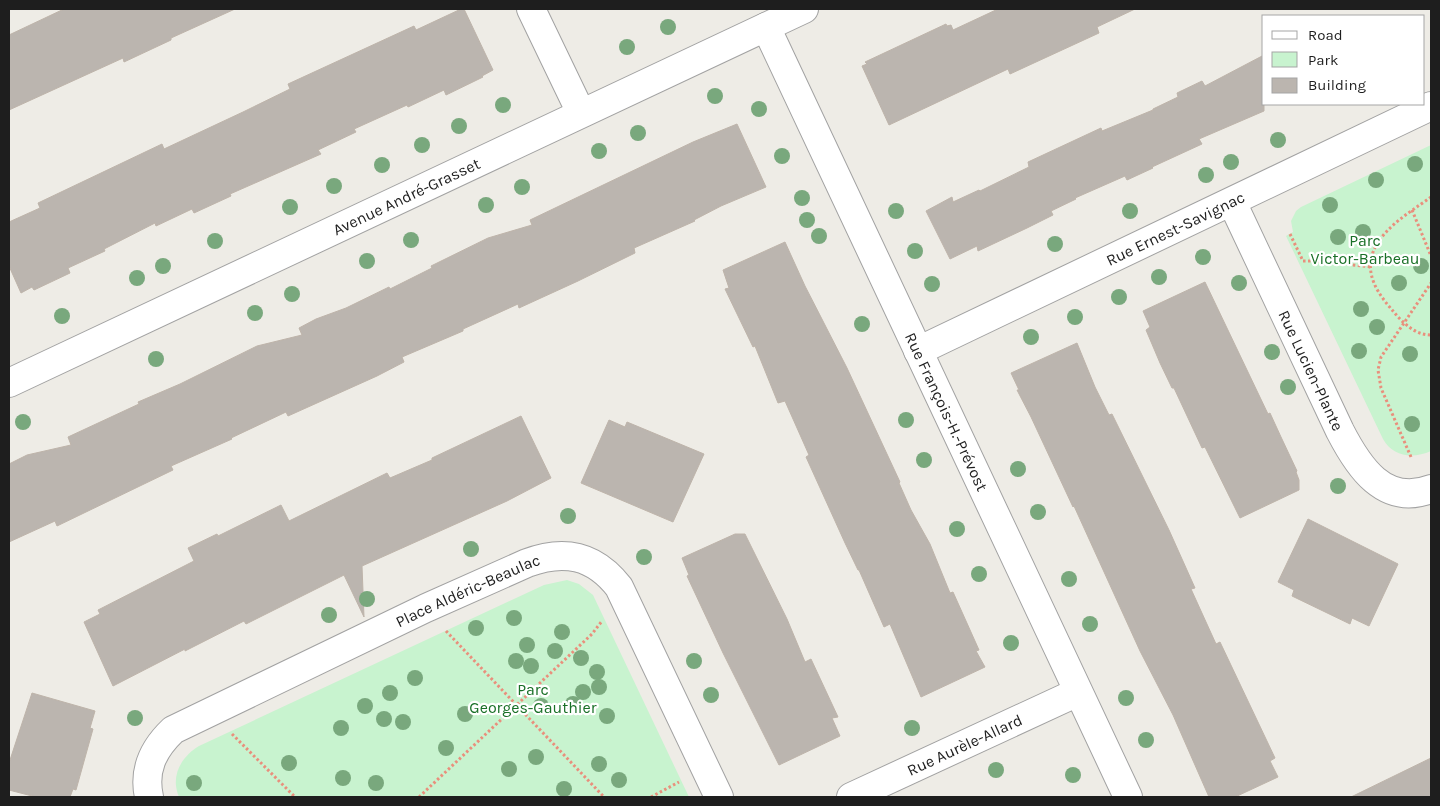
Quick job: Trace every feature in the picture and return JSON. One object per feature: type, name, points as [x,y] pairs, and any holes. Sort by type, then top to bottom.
[{"type":"street","points":[[531,9],[582,113]]},
{"type":"street","name":"Avenue André-Grasset","points":[[9,383],[804,9]]},
{"type":"street","name":"Rue François-H.-Prévost","points":[[766,27],[1128,797]]},
{"type":"street","name":"Rue Ernest-Savignac","points":[[918,351],[1431,106]]},
{"type":"street","name":"Rue Lucien-Plante","points":[[1232,202],[1340,431],[1359,466],[1377,482],[1396,491],[1418,492],[1431,489]]},
{"type":"street","name":"Place Aldéric-Beaulac","points":[[149,797],[147,782],[150,760],[158,746],[173,730],[418,612],[527,563],[541,558],[563,555],[574,556],[595,564],[604,570],[619,587],[719,797]]},
{"type":"street","name":"Rue Aurèle-Allard","points":[[851,797],[1078,692]]},
{"type":"path","points":[[1431,197],[1390,227],[1382,236],[1377,244],[1371,267],[1374,284],[1389,306],[1404,323],[1417,333],[1431,335]]},
{"type":"path","points":[[1412,210],[1431,256]]},
{"type":"path","points":[[1290,234],[1303,261],[1371,267]]},
{"type":"path","points":[[1411,457],[1381,388],[1378,370],[1381,357],[1431,283]]},
{"type":"path","points":[[419,797],[592,634],[604,618]]},
{"type":"path","points":[[446,630],[604,797]]},
{"type":"path","points":[[230,732],[295,797]]},
{"type":"path","points":[[651,797],[682,781]]},
{"type":"green space","name":"Parc Victor-Barbeau","points":[[1431,145],[1431,451],[1424,454],[1404,455],[1392,450],[1383,439],[1286,236],[1293,232],[1291,221],[1296,211],[1301,207]]},
{"type":"green space","name":"Parc Georges-Gauthier","points":[[567,580],[579,584],[593,595],[689,797],[179,797],[176,782],[179,768],[182,761],[199,746],[544,585]]},
{"type":"building","points":[[64,9],[235,9],[124,62],[123,58],[9,110],[9,35]]},
{"type":"building","points":[[464,9],[493,70],[483,77],[446,95],[444,90],[354,129],[356,132],[318,150],[321,154],[230,194],[231,196],[194,213],[192,209],[156,226],[155,223],[104,249],[105,251],[68,268],[70,273],[34,290],[32,287],[21,293],[9,266],[9,222],[40,208],[38,203],[162,144],[164,149],[243,112],[290,89],[288,84],[414,26],[416,30]]},
{"type":"building","points":[[998,9],[1135,9],[1097,27],[1099,33],[1010,74],[1008,69],[889,125],[862,66],[867,64],[865,62],[946,24],[947,26],[951,25],[953,30]]},
{"type":"building","points":[[1262,56],[1262,105],[1264,105],[1264,111],[1199,139],[1202,144],[1127,180],[1125,176],[1075,198],[1051,211],[1053,215],[1027,228],[978,251],[977,246],[950,259],[926,211],[952,197],[953,202],[980,191],[1029,167],[1028,162],[1101,128],[1102,131],[1153,110],[1178,97],[1177,93],[1202,81],[1205,86]]},
{"type":"building","points":[[737,124],[766,187],[721,206],[695,221],[634,248],[635,253],[578,281],[519,308],[518,304],[463,329],[463,331],[402,357],[404,362],[377,376],[288,416],[286,412],[171,466],[173,470],[57,526],[55,521],[9,542],[9,464],[27,455],[71,445],[68,437],[139,404],[138,402],[180,384],[257,346],[302,335],[299,328],[316,319],[346,308],[389,287],[390,289],[488,238],[532,225],[530,220],[693,142]]},
{"type":"building","points":[[785,242],[847,368],[911,510],[930,544],[950,593],[953,592],[979,650],[976,651],[985,667],[921,697],[890,624],[884,627],[845,543],[806,457],[809,455],[785,401],[778,403],[755,346],[753,347],[725,289],[729,288],[723,270]]},
{"type":"building","points":[[1205,282],[1268,414],[1270,413],[1297,471],[1299,480],[1299,490],[1240,518],[1205,447],[1202,448],[1160,363],[1146,330],[1150,327],[1143,311]]},
{"type":"building","points":[[1077,343],[1095,387],[1109,415],[1112,414],[1169,530],[1195,588],[1191,589],[1216,644],[1220,642],[1275,758],[1270,761],[1278,777],[1235,797],[1209,797],[1173,715],[1140,651],[1074,506],[1017,390],[1019,390],[1011,373]]},
{"type":"building","points":[[521,416],[551,478],[507,501],[362,566],[364,617],[344,575],[246,624],[244,621],[185,651],[185,649],[113,686],[84,622],[100,614],[98,610],[194,561],[188,548],[217,534],[218,536],[281,505],[289,521],[387,473],[390,478],[432,460],[432,458]]},
{"type":"building","points":[[609,420],[625,427],[627,422],[704,454],[673,522],[581,483]]},
{"type":"building","points":[[1308,519],[1398,564],[1369,626],[1352,618],[1350,624],[1292,596],[1294,590],[1278,582]]},
{"type":"building","points":[[735,534],[745,534],[787,619],[805,662],[811,659],[838,717],[832,718],[840,736],[779,765],[723,653],[687,576],[689,575],[682,558]]},
{"type":"building","points":[[32,693],[95,711],[90,728],[93,729],[76,790],[73,789],[70,797],[36,797],[9,790],[9,763]]},
{"type":"building","points":[[1431,758],[1431,797],[1351,797]]}]
